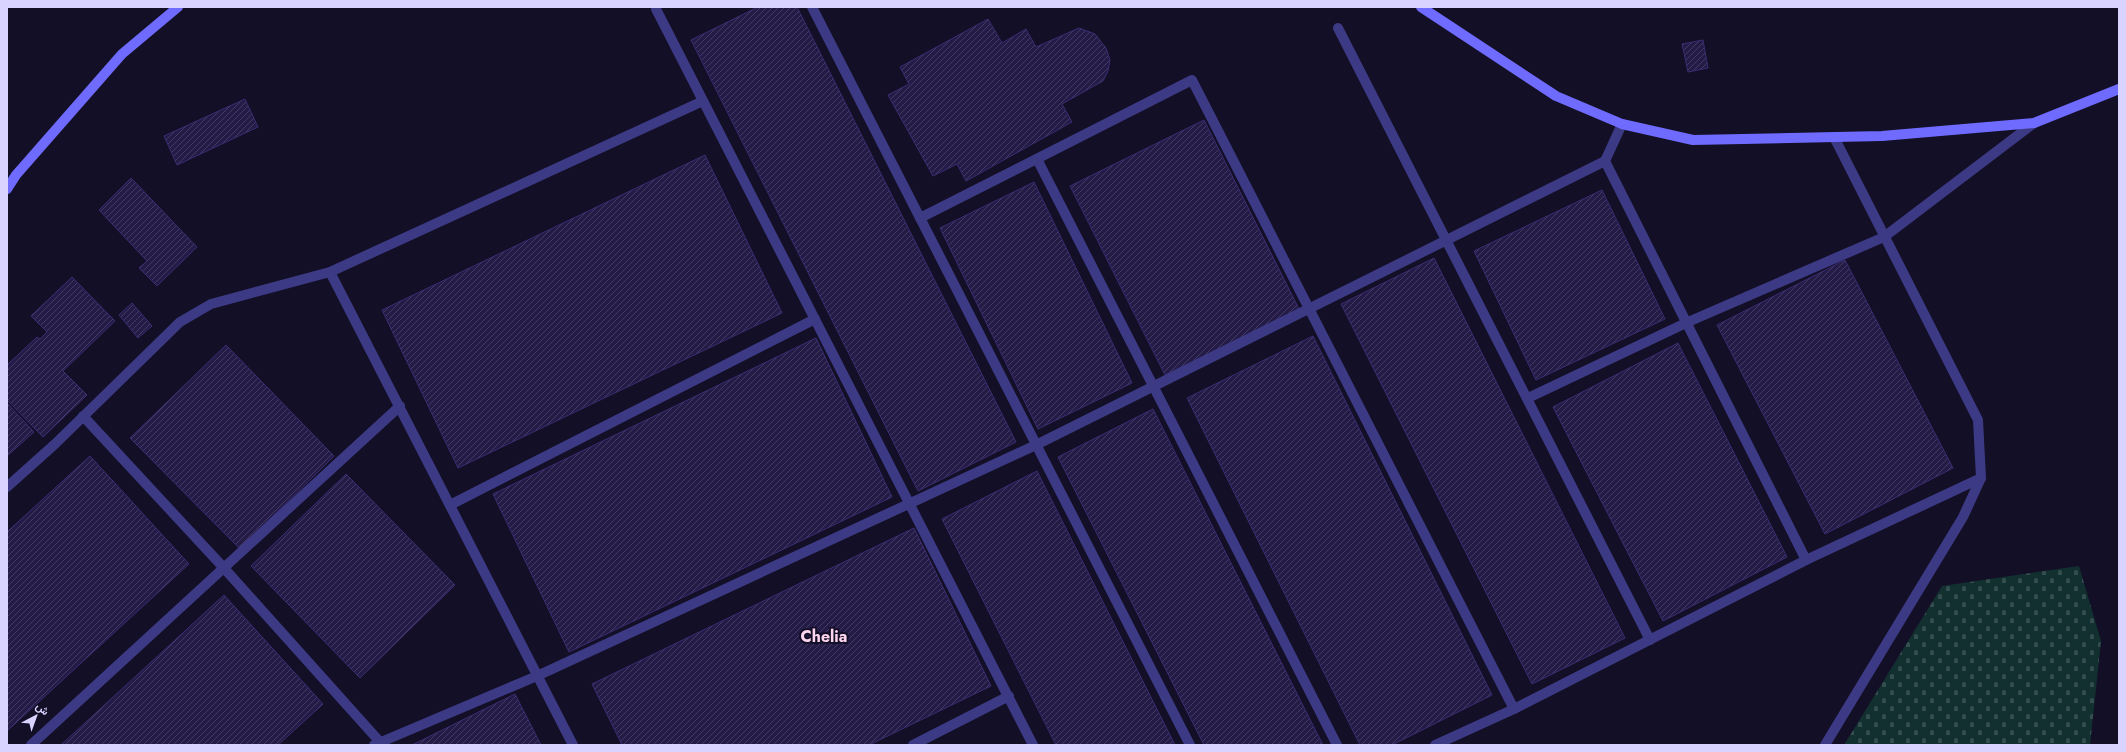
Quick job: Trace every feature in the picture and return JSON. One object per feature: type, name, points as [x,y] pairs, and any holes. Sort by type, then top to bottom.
[{"type":"main road","points":[[158,24],[168,7]]},
{"type":"main road","points":[[7,189],[16,175],[122,54],[178,7]]},
{"type":"main road","points":[[1421,7],[1556,96],[1622,124],[1693,140],[1882,136],[2034,123],[2119,89]]},
{"type":"street","points":[[812,7],[1190,745]]},
{"type":"street","points":[[656,9],[1034,745]]},
{"type":"street","points":[[1338,28],[1528,398],[1650,640]]},
{"type":"street","points":[[920,218],[1192,80],[1514,709]]},
{"type":"street","points":[[7,487],[180,322],[211,304],[330,272],[703,101]]},
{"type":"street","points":[[1528,398],[1688,322],[1884,237],[2034,123]]},
{"type":"street","points":[[83,416],[223,567],[377,744],[537,676],[1036,445],[1310,310],[1605,161],[1622,124]]},
{"type":"street","points":[[1825,745],[1963,517],[1981,478],[1978,420],[1834,137]]},
{"type":"street","points":[[1037,159],[1337,745]]},
{"type":"street","points":[[1605,161],[1688,322],[1806,560]]},
{"type":"street","points":[[330,272],[573,745]]},
{"type":"street","points":[[450,505],[815,319]]},
{"type":"street","points":[[31,745],[400,406]]},
{"type":"street","points":[[1435,745],[1514,709],[1806,560],[1981,478]]},
{"type":"street","points":[[913,745],[1009,696]]},
{"type":"green space","points":[[2079,566],[2101,641],[2090,745],[1844,745],[1942,586]]},
{"type":"building","points":[[758,7],[797,7],[1016,442],[918,491],[691,40]]},
{"type":"building","points":[[988,19],[1002,43],[1026,29],[1036,47],[1079,28],[1095,34],[1106,48],[1110,60],[1108,71],[1103,81],[1062,104],[1072,122],[966,181],[957,164],[933,176],[888,95],[909,84],[900,67]]},
{"type":"building","points":[[1703,40],[1708,68],[1688,72],[1682,44]]},
{"type":"building","points":[[245,99],[258,127],[177,165],[164,136]]},
{"type":"building","points":[[1204,120],[1299,309],[1165,375],[1070,186]]},
{"type":"building","points":[[705,155],[782,313],[458,468],[382,310]]},
{"type":"building","points":[[131,178],[197,247],[157,286],[139,268],[147,261],[99,210]]},
{"type":"building","points":[[1034,182],[1132,383],[1038,429],[940,228]]},
{"type":"building","points":[[1602,190],[1665,319],[1536,380],[1474,251]]},
{"type":"building","points":[[1434,258],[1625,638],[1532,684],[1341,304]]},
{"type":"building","points":[[1845,260],[1953,468],[1825,534],[1717,325]]},
{"type":"building","points":[[72,277],[115,321],[63,371],[87,395],[43,437],[7,400],[7,365],[37,337],[40,339],[47,332],[31,316]]},
{"type":"building","points":[[132,303],[152,326],[138,338],[119,315]]},
{"type":"building","points":[[1313,336],[1492,695],[1392,745],[1360,745],[1187,398]]},
{"type":"building","points":[[816,338],[892,497],[569,652],[493,494]]},
{"type":"building","points":[[1678,343],[1787,557],[1663,621],[1553,407]]},
{"type":"building","points":[[226,345],[334,456],[240,549],[130,438]]},
{"type":"building","points":[[7,403],[34,432],[7,456]]},
{"type":"building","points":[[1153,409],[1323,745],[1204,745],[1058,457]]},
{"type":"building","points":[[90,456],[189,564],[7,731],[7,532]]},
{"type":"building","points":[[1037,471],[1175,745],[1056,745],[942,519]]},
{"type":"building","points":[[346,474],[455,585],[360,678],[251,566]]},
{"type":"building","points":[[914,528],[991,686],[869,745],[622,745],[592,684]]},
{"type":"building","points":[[224,595],[323,704],[278,745],[61,745]]},
{"type":"building","points":[[515,694],[541,745],[412,745]]},
{"type":"district","name":"Chelia","points":[[824,636]]}]
